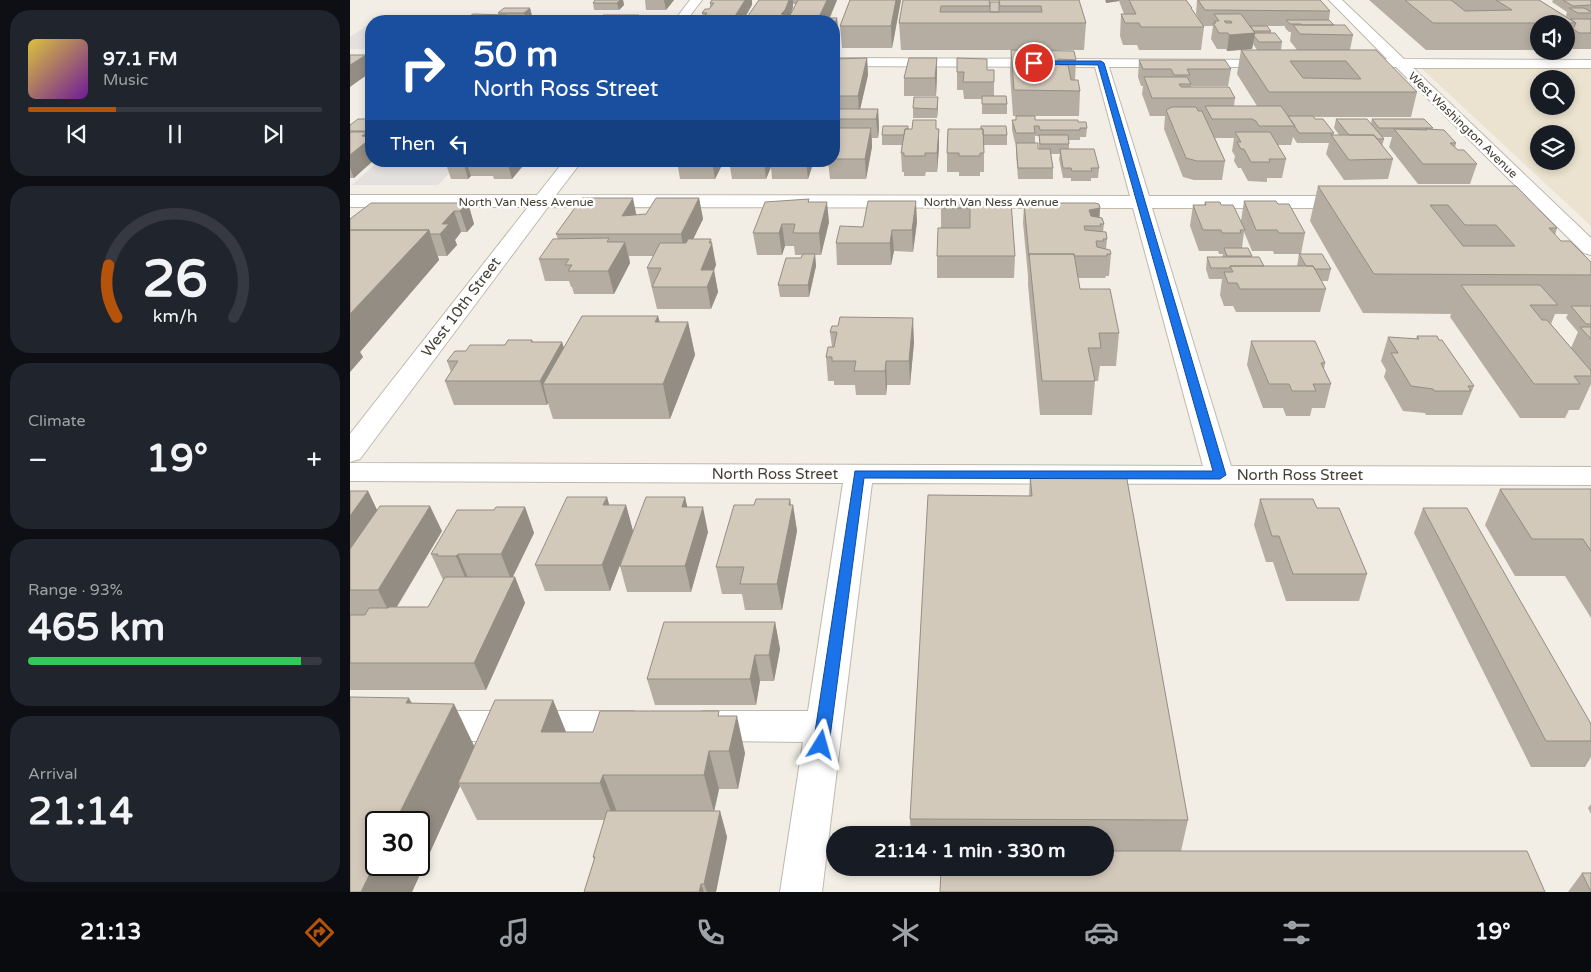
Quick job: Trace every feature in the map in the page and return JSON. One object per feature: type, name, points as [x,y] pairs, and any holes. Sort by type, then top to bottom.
[{"type":"street","points":[[685,15],[696,0]]},
{"type":"street","name":"West Washington Avenue","points":[[1335,0],[1591,249]]},
{"type":"street","points":[[350,62],[365,62]]},
{"type":"street","points":[[840,62],[1290,63]]},
{"type":"street","points":[[1101,63],[1220,475]]},
{"type":"street","points":[[1340,63],[1591,64]]},
{"type":"street","name":"West 10th Street","points":[[350,452],[568,167]]},
{"type":"street","name":"North Van Ness Avenue","points":[[350,201],[1366,202]]},
{"type":"street","points":[[1474,202],[1542,202]]},
{"type":"street","name":"North Ross Street","points":[[350,472],[1591,476]]},
{"type":"street","points":[[801,892],[859,474]]},
{"type":"street","points":[[399,726],[824,727]]},
{"type":"shaded area","points":[[365,27],[365,49],[350,49],[350,37]]},
{"type":"shaded area","points":[[1422,69],[1591,69],[1591,226],[1531,170],[1575,170],[1575,125],[1530,125],[1530,169]]},
{"type":"shaded area","points":[[372,167],[455,167],[438,185],[352,185]]},
{"type":"building","points":[[595,0],[620,0],[617,3],[593,3]]},
{"type":"building","points":[[712,0],[745,0],[736,15],[706,15],[707,13],[702,13],[714,3],[710,3]]},
{"type":"building","points":[[759,0],[789,0],[781,14],[782,15],[748,15]]},
{"type":"building","points":[[798,0],[827,0],[820,15],[790,15]]},
{"type":"building","points":[[850,0],[896,0],[891,26],[840,26]]},
{"type":"building","points":[[903,0],[989,0],[990,6],[941,6],[940,12],[1042,12],[1041,6],[1000,6],[999,0],[1079,0],[1086,23],[899,23]]},
{"type":"building","points":[[1129,0],[1186,0],[1204,27],[1141,27],[1139,23],[1125,23],[1121,14],[1136,14]]},
{"type":"building","points":[[1198,0],[1320,0],[1330,11],[1205,10]]},
{"type":"building","points":[[1405,0],[1451,0],[1465,11],[1512,10],[1496,0],[1539,0],[1563,15],[1530,15],[1530,23],[1433,23]]},
{"type":"building","points":[[1563,0],[1591,0],[1591,5],[1573,6]]},
{"type":"building","points":[[990,2],[999,2],[999,12],[990,12]]},
{"type":"building","points":[[504,8],[530,8],[524,13],[498,13]]},
{"type":"building","points":[[1569,8],[1584,8],[1591,13],[1578,13]]},
{"type":"building","points":[[473,14],[507,15],[471,15]]},
{"type":"building","points":[[1214,14],[1241,14],[1255,33],[1229,35],[1228,33],[1219,33],[1213,23],[1216,23],[1214,21],[1219,21]]},
{"type":"building","points":[[1575,19],[1591,19],[1591,33],[1579,33],[1575,30]]},
{"type":"building","points":[[1286,20],[1329,20],[1334,25],[1290,24]]},
{"type":"building","points":[[1293,25],[1345,25],[1353,35],[1300,34]]},
{"type":"building","points":[[1250,26],[1267,26],[1271,31],[1254,31]]},
{"type":"building","points":[[1255,33],[1275,33],[1282,42],[1259,42],[1254,36]]},
{"type":"building","points":[[1011,50],[1074,51],[1076,60],[1058,59],[1059,65],[1068,65],[1071,80],[1078,80],[1080,91],[1014,90]]},
{"type":"building","points":[[1241,50],[1376,50],[1417,92],[1269,92]],"holes":[[[1290,61],[1346,61],[1361,79],[1303,78]]]},
{"type":"building","points":[[350,55],[365,55],[365,56],[350,65]]},
{"type":"building","points":[[867,58],[858,96],[840,96],[840,59]]},
{"type":"building","points":[[909,58],[937,58],[935,78],[904,78]]},
{"type":"building","points":[[957,58],[987,59],[987,70],[994,70],[994,82],[963,82],[964,72],[957,72]]},
{"type":"building","points":[[1139,60],[1225,60],[1231,69],[1187,69],[1190,75],[1174,75],[1171,69],[1143,69]]},
{"type":"building","points":[[1144,77],[1187,77],[1191,84],[1179,84],[1181,87],[1229,87],[1235,98],[1152,98]]},
{"type":"building","points":[[982,96],[1006,96],[1007,104],[982,104]]},
{"type":"building","points":[[914,97],[938,97],[937,109],[913,108]]},
{"type":"building","points":[[1205,106],[1281,106],[1295,126],[1259,126],[1252,119],[1212,119]]},
{"type":"building","points":[[1172,107],[1196,107],[1198,111],[1202,111],[1225,161],[1197,161],[1186,158],[1166,110]]},
{"type":"building","points":[[840,109],[878,109],[876,119],[840,119]]},
{"type":"building","points":[[1016,116],[1035,116],[1035,120],[1078,120],[1078,122],[1086,122],[1087,128],[1080,128],[1080,130],[1040,130],[1039,126],[1034,126],[1035,133],[1016,133],[1012,120],[1016,120]]},
{"type":"building","points":[[1288,116],[1313,116],[1315,119],[1323,119],[1334,133],[1299,133]]},
{"type":"building","points":[[358,119],[365,119],[365,131],[350,131],[350,125]]},
{"type":"building","points":[[1336,119],[1367,119],[1384,139],[1377,139],[1374,135],[1349,135]]},
{"type":"building","points":[[1372,119],[1424,119],[1433,128],[1379,128]]},
{"type":"building","points":[[913,120],[936,120],[936,129],[939,129],[937,153],[925,153],[925,156],[904,156],[904,153],[901,153],[905,129],[912,129]]},
{"type":"building","points":[[883,126],[908,126],[908,129],[905,129],[904,135],[882,135]]},
{"type":"building","points":[[981,126],[1006,126],[1007,135],[983,135]]},
{"type":"building","points":[[840,128],[871,128],[865,159],[840,159]]},
{"type":"building","points":[[948,129],[983,129],[984,153],[980,153],[980,156],[959,156],[959,153],[947,153]]},
{"type":"building","points":[[1394,129],[1444,130],[1456,143],[1450,143],[1458,150],[1464,150],[1477,164],[1423,164]]},
{"type":"building","points":[[365,132],[362,136],[365,136],[365,143],[350,155],[350,133]]},
{"type":"building","points":[[1235,132],[1270,132],[1286,159],[1269,159],[1270,162],[1251,162],[1244,149],[1241,149],[1237,142],[1241,142]]},
{"type":"building","points":[[1039,135],[1068,135],[1069,144],[1040,144]]},
{"type":"building","points":[[1331,135],[1374,135],[1393,159],[1349,160]]},
{"type":"building","points":[[1016,143],[1038,143],[1038,149],[1050,149],[1053,168],[1018,168]]},
{"type":"building","points":[[1060,149],[1094,149],[1099,168],[1091,168],[1092,171],[1072,171],[1071,168],[1063,168]]},
{"type":"building","points":[[1318,186],[1516,186],[1557,228],[1549,228],[1561,241],[1570,241],[1591,262],[1591,275],[1374,274]],"holes":[[[1430,205],[1448,205],[1465,225],[1496,225],[1515,246],[1463,246]]]},
{"type":"building","points":[[582,198],[633,198],[622,216],[646,214],[656,198],[699,198],[681,234],[556,234]]},
{"type":"building","points":[[809,199],[808,202],[827,202],[819,233],[793,233],[795,224],[782,224],[779,233],[753,233],[765,202]]},
{"type":"building","points":[[868,201],[916,201],[912,230],[892,230],[890,243],[836,243],[840,226],[863,227]]},
{"type":"building","points":[[1244,201],[1276,201],[1278,204],[1289,204],[1305,233],[1279,233],[1277,230],[1256,230]]},
{"type":"building","points":[[941,202],[1011,202],[1015,256],[937,256],[938,228],[970,228],[970,208],[941,208]]},
{"type":"building","points":[[1205,202],[1220,202],[1221,205],[1233,205],[1245,230],[1240,230],[1241,233],[1222,233],[1221,230],[1203,230],[1193,205],[1206,205]]},
{"type":"building","points":[[371,203],[468,203],[460,211],[454,211],[442,224],[449,224],[440,234],[430,234],[429,230],[350,230],[350,219]]},
{"type":"building","points":[[1024,203],[1099,204],[1100,208],[1089,210],[1091,216],[1102,218],[1104,224],[1100,224],[1101,226],[1084,226],[1085,230],[1106,232],[1107,239],[1096,241],[1097,247],[1110,250],[1111,254],[1107,254],[1107,256],[1074,256],[1074,254],[1029,254],[1029,256]]},
{"type":"building","points":[[350,230],[429,230],[350,314]]},
{"type":"building","points":[[609,238],[607,242],[625,242],[608,271],[568,271],[572,265],[565,265],[569,259],[539,259],[553,239]]},
{"type":"building","points":[[688,239],[711,239],[709,243],[712,243],[701,270],[714,270],[707,287],[652,287],[661,268],[647,268],[660,243],[686,243]]},
{"type":"building","points":[[1224,248],[1248,248],[1252,256],[1227,256]]},
{"type":"building","points":[[803,254],[815,254],[808,285],[778,285],[786,258],[801,258]]},
{"type":"building","points":[[1029,254],[1074,254],[1080,289],[1110,289],[1119,333],[1099,333],[1101,348],[1088,348],[1095,381],[1042,381]]},
{"type":"building","points":[[1299,254],[1322,254],[1331,269],[1315,269],[1313,266],[1306,266]]},
{"type":"building","points":[[1207,257],[1259,257],[1264,266],[1211,268]]},
{"type":"building","points":[[1230,266],[1313,266],[1326,289],[1240,289],[1237,283],[1228,283],[1224,272],[1233,272]]},
{"type":"building","points":[[1461,285],[1540,285],[1558,305],[1530,305],[1542,320],[1547,320],[1591,371],[1591,376],[1574,376],[1580,384],[1534,384]]},
{"type":"building","points":[[1571,306],[1591,306],[1591,324],[1586,324]]},
{"type":"building","points":[[582,316],[658,316],[655,322],[688,322],[663,384],[543,384]]},
{"type":"building","points":[[840,317],[913,318],[909,361],[886,361],[885,371],[854,371],[856,361],[832,361],[832,357],[826,357],[828,347],[834,347],[837,332],[830,332],[832,326],[838,326]]},
{"type":"building","points":[[1580,327],[1591,327],[1591,339]]},
{"type":"building","points":[[1417,336],[1437,336],[1439,340],[1442,340],[1474,386],[1468,386],[1471,391],[1434,391],[1433,389],[1411,386],[1391,353],[1398,353],[1388,337],[1419,339]]},
{"type":"building","points":[[508,340],[562,342],[540,381],[445,381],[458,361],[447,361],[455,351],[466,351],[470,345],[505,345]]},
{"type":"building","points":[[1251,341],[1315,341],[1325,363],[1321,363],[1331,384],[1313,384],[1316,391],[1292,391],[1289,384],[1269,384]]},
{"type":"building","points":[[1030,474],[1126,474],[1188,820],[910,819],[928,495],[1032,496]]},
{"type":"building","points":[[1500,489],[1591,489],[1591,551],[1583,539],[1532,539]]},
{"type":"building","points":[[350,491],[368,491],[350,516]]},
{"type":"building","points":[[567,497],[607,497],[603,505],[626,505],[602,565],[535,565]]},
{"type":"building","points":[[646,497],[685,497],[682,507],[703,507],[685,566],[620,566]]},
{"type":"building","points":[[756,499],[790,499],[789,505],[793,505],[777,584],[740,584],[744,567],[716,567],[734,505],[754,505]]},
{"type":"building","points":[[1260,499],[1313,499],[1317,508],[1339,508],[1367,574],[1293,574],[1279,536],[1272,536]]},
{"type":"building","points":[[380,506],[430,506],[378,590],[350,590],[350,549]]},
{"type":"building","points":[[496,507],[525,507],[501,554],[437,556],[438,554],[431,554],[457,510],[494,510]]},
{"type":"building","points":[[1423,508],[1467,508],[1591,724],[1591,741],[1546,741]]},
{"type":"building","points":[[445,577],[515,577],[474,663],[350,663],[350,615],[365,615],[369,608],[428,607]]},
{"type":"building","points":[[664,622],[775,622],[769,655],[755,655],[750,679],[647,679]]},
{"type":"building","points":[[350,697],[409,698],[406,703],[454,704],[400,811],[365,811],[365,876],[369,876],[361,892],[350,892]]},
{"type":"building","points":[[495,700],[553,700],[541,732],[593,732],[600,711],[719,711],[718,716],[737,716],[729,751],[709,751],[704,775],[603,775],[600,783],[458,783]]},
{"type":"building","points":[[607,811],[720,811],[704,884],[701,884],[699,892],[584,892]]},
{"type":"building","points":[[1114,851],[1527,851],[1545,892],[940,892],[941,876],[1114,876]]},
{"type":"building","points":[[1582,873],[1591,873],[1591,892]]},
{"type":"route","points":[[821,745],[859,474],[1220,475],[1101,63],[1034,63]]}]
